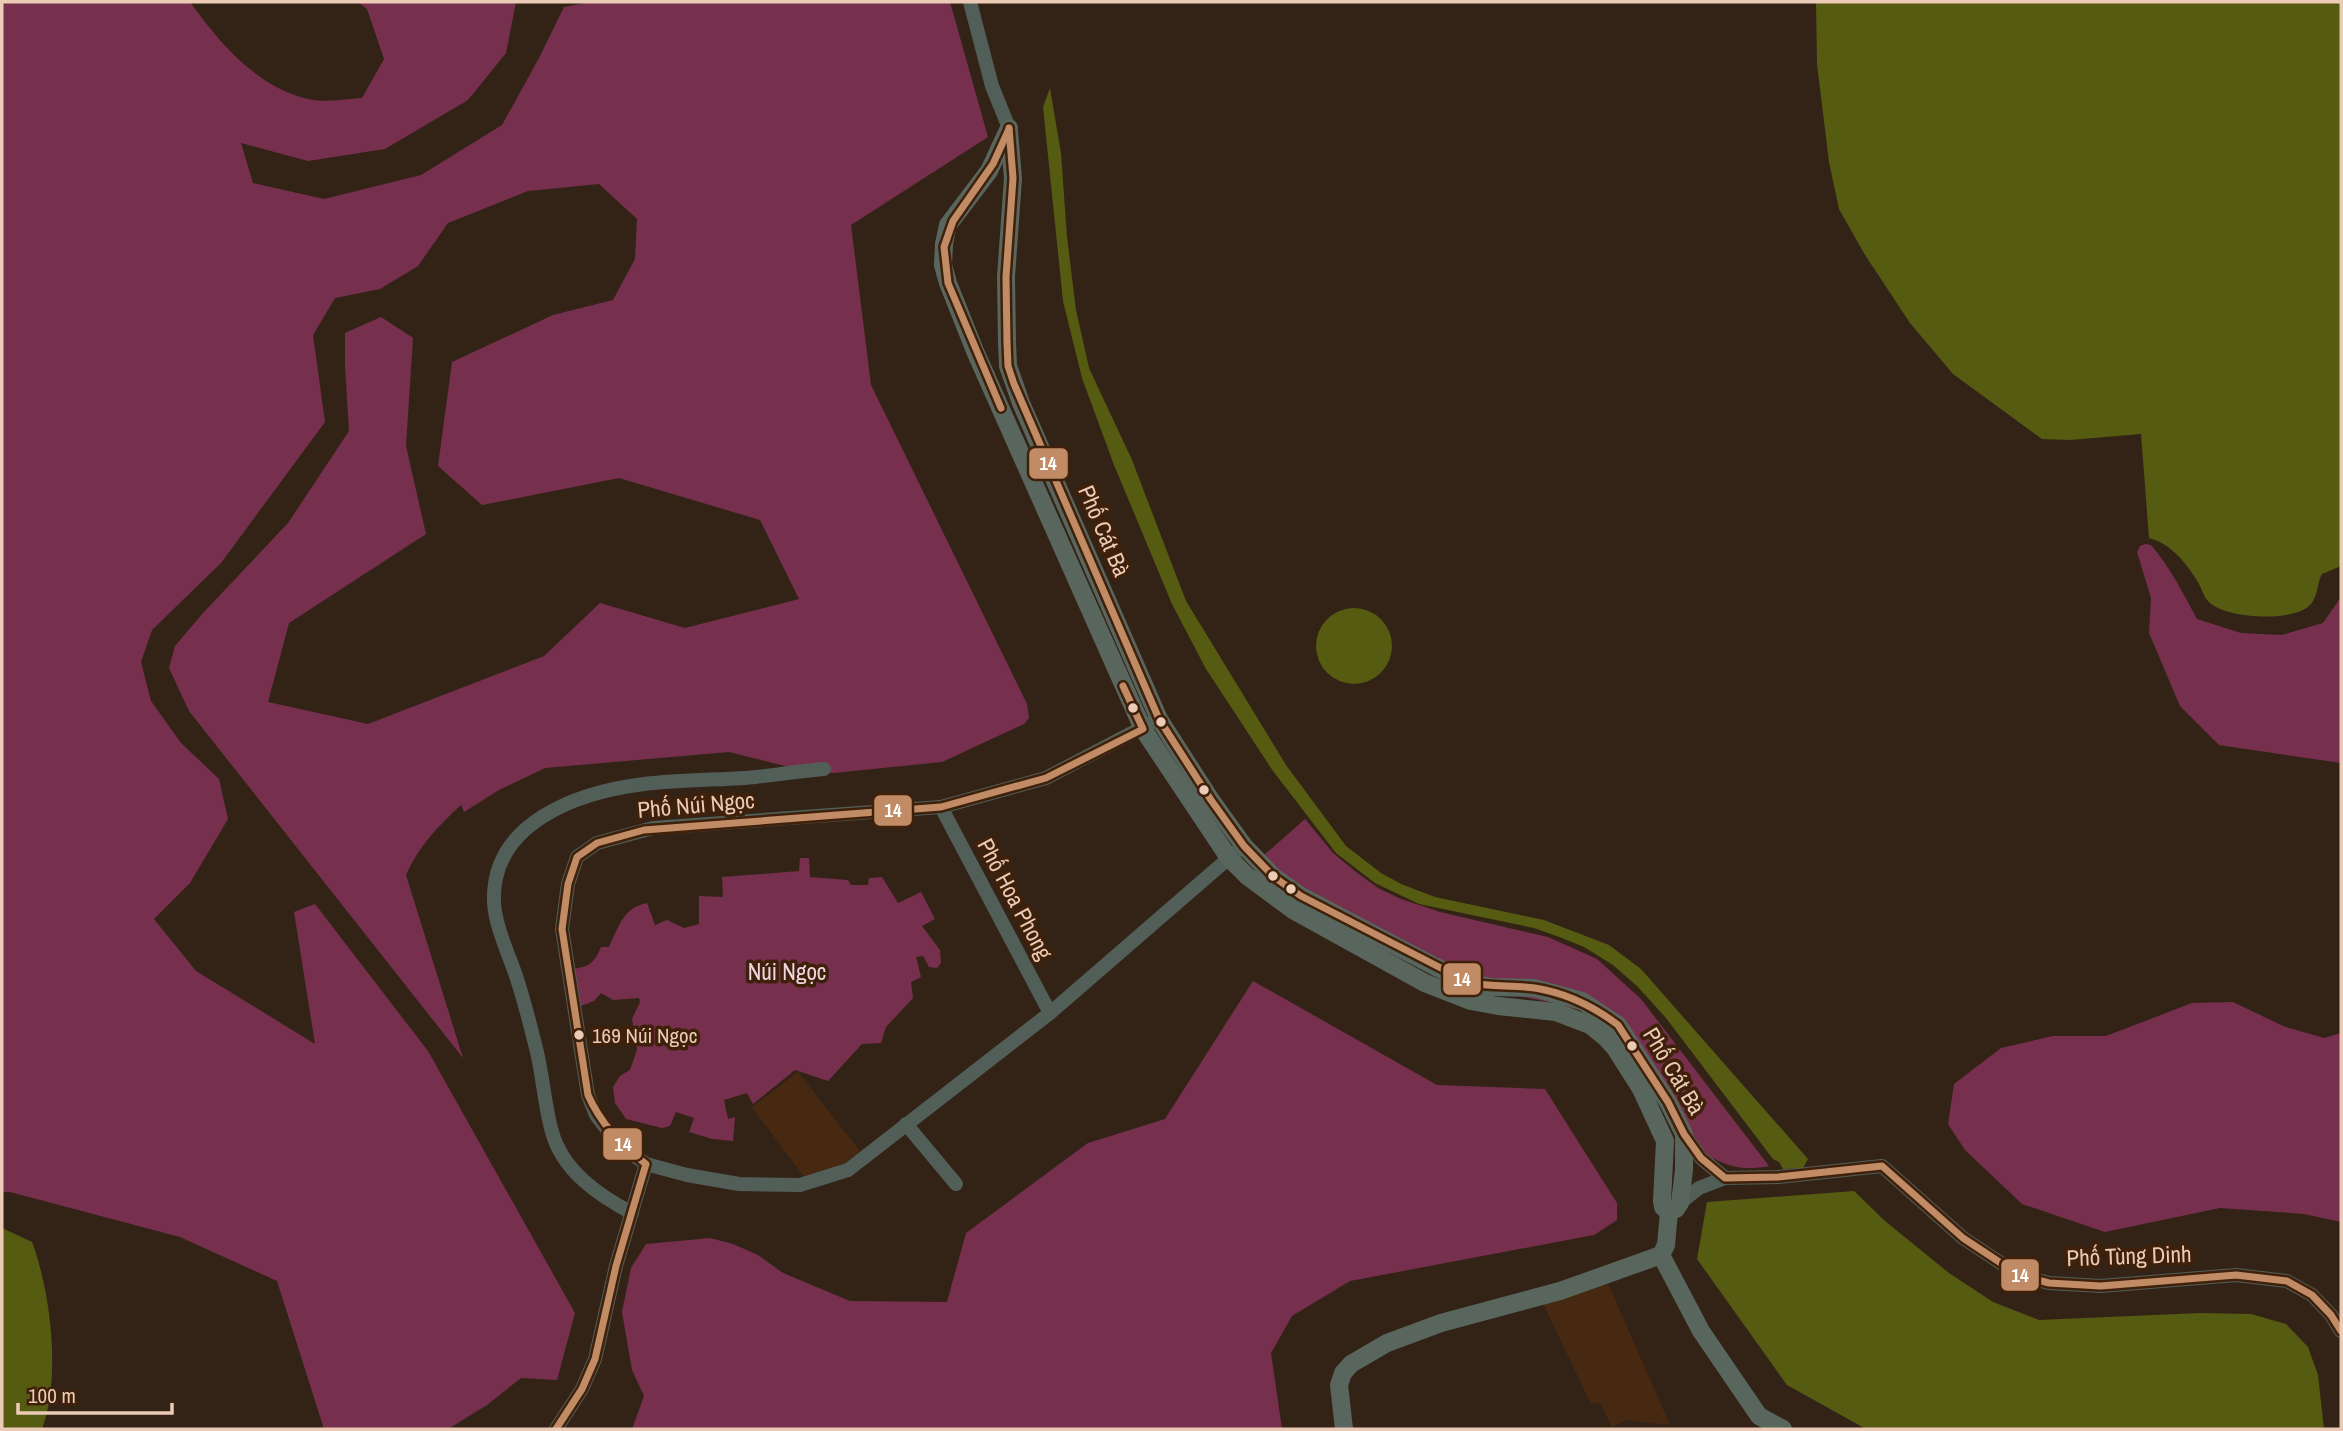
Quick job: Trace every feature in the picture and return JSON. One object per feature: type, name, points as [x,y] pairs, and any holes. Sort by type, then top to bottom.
[{"type":"main road","name":"Phố Cát Bà","points":[[1009,128],[1013,178],[1006,276],[1008,366],[1021,403],[1158,719],[1244,846],[1275,877],[1301,897],[1411,966]]},
{"type":"main road","name":"Phố Cát Bà","points":[[1009,128],[989,171],[948,225],[943,265],[975,351],[1143,729],[1229,858],[1247,876],[1293,910],[1411,966],[1470,983],[1491,987],[1534,988],[1582,1001],[1641,1089],[1665,1142],[1662,1207],[1674,1208]]},
{"type":"main road","points":[[1056,529],[1073,522]]},
{"type":"main road","name":"Phố Cát Bà","points":[[1595,1018],[1618,1025],[1668,1101],[1684,1134],[1684,1170],[1666,1245],[1661,1255]]},
{"type":"main road","points":[[1665,1142],[1684,1134]]},
{"type":"main road","points":[[1344,1429],[1339,1385],[1343,1373],[1351,1364],[1387,1343],[1441,1323],[1560,1291],[1661,1255],[1701,1331],[1759,1416],[1783,1429]]},
{"type":"street","points":[[970,2],[992,86],[1009,128]]},
{"type":"street","points":[[1143,729],[1158,719]]},
{"type":"street","name":"Phố Núi Ngọc","points":[[1143,729],[1046,778],[941,807],[644,830],[597,843],[577,857],[568,884],[562,929],[588,1095],[596,1115],[608,1132],[623,1148],[646,1164],[687,1175],[739,1184],[800,1185],[848,1170],[1049,1013],[1244,846]]},
{"type":"street","points":[[632,1213],[613,1203],[572,1171],[552,1133],[537,1049],[495,913],[495,884],[500,861],[514,838],[546,814],[597,793],[644,784],[748,778],[824,769]]},
{"type":"street","name":"Phố Hoa Phong","points":[[941,807],[1049,1013]]},
{"type":"street","points":[[906,1124],[956,1184]]},
{"type":"street","points":[[1674,1208],[1699,1188],[1725,1178],[1701,1158],[1684,1134]]},
{"type":"street","points":[[556,1429],[583,1390],[595,1359],[616,1266],[646,1164]]},
{"type":"street","name":"Phố Tùng Dinh","points":[[1725,1178],[1778,1177],[1882,1166],[1963,1238],[2019,1275],[2049,1283],[2101,1286],[2236,1275],[2287,1281],[2312,1295],[2331,1315],[2341,1331]]},
{"type":"shaded area","points":[[1816,2],[2341,2],[2341,566],[2322,574],[2311,604],[2291,614],[2260,616],[2230,612],[2209,602],[2184,562],[2165,545],[2149,538],[2141,434],[2070,440],[2042,439],[1953,374],[1910,323],[1865,255],[1839,209],[1829,162],[1817,64]]},
{"type":"shaded area","points":[[1050,88],[1061,153],[1076,310],[1089,368],[1132,460],[1186,601],[1286,765],[1346,846],[1381,873],[1435,897],[1544,920],[1609,945],[1641,969],[1808,1159],[1803,1168],[1783,1169],[1779,1162],[1773,1159],[1666,1018],[1638,987],[1613,965],[1584,947],[1534,928],[1419,904],[1375,883],[1336,853],[1273,771],[1206,669],[1172,604],[1114,465],[1082,378],[1063,301],[1043,107]]},
{"type":"shaded area","points":[[1354,608],[1368,611],[1381,619],[1389,632],[1392,646],[1389,660],[1381,673],[1368,681],[1354,684],[1340,681],[1327,673],[1319,660],[1316,646],[1319,632],[1327,619],[1340,611]]},
{"type":"shaded area","points":[[798,1072],[860,1151],[844,1164],[805,1178],[752,1107]]},
{"type":"shaded area","points":[[1854,1191],[1885,1221],[1949,1273],[1993,1302],[2039,1320],[2200,1313],[2251,1314],[2286,1324],[2308,1347],[2318,1375],[2324,1429],[1866,1429],[1787,1385],[1697,1259],[1707,1202]]},
{"type":"shaded area","points":[[2,1228],[32,1242],[49,1310],[51,1385],[42,1429],[2,1429]]},
{"type":"shaded area","points":[[1607,1281],[1670,1425],[1626,1420],[1612,1427],[1600,1402],[1591,1404],[1542,1301]]},
{"type":"green space","points":[[2,2],[190,2],[214,33],[255,73],[289,93],[328,101],[362,98],[384,59],[367,9],[358,2],[516,2],[506,53],[468,100],[385,149],[308,161],[241,143],[253,183],[324,199],[421,175],[502,125],[564,7],[591,2],[950,2],[988,137],[851,225],[871,385],[1027,704],[1029,718],[1024,724],[942,762],[833,773],[805,771],[729,752],[545,768],[499,790],[464,812],[461,805],[430,837],[406,875],[463,1058],[189,711],[169,668],[175,646],[288,523],[349,431],[345,333],[381,317],[413,338],[406,446],[426,534],[289,623],[268,702],[368,724],[544,656],[600,603],[685,628],[799,599],[760,520],[619,478],[482,505],[438,466],[452,362],[553,315],[613,300],[635,259],[637,219],[599,184],[528,191],[448,223],[418,266],[380,289],[335,298],[313,335],[325,422],[221,563],[152,630],[141,662],[151,701],[181,743],[219,779],[228,819],[190,883],[154,919],[196,971],[315,1044],[294,912],[315,904],[428,1051],[575,1313],[557,1380],[521,1378],[487,1405],[448,1429],[324,1429],[277,1281],[180,1237],[2,1192]]},
{"type":"green space","points":[[2151,545],[2164,562],[2197,619],[2241,633],[2282,635],[2323,623],[2341,597],[2341,763],[2219,745],[2180,706],[2149,633],[2151,598],[2137,552],[2140,546]]},
{"type":"green space","points":[[1305,819],[1333,853],[1378,888],[1440,912],[1548,937],[1597,959],[1641,999],[1769,1166],[1736,1167],[1707,1155],[1619,1033],[1582,1011],[1519,996],[1417,966],[1351,935],[1254,864]]},
{"type":"green space","name":"Núi Ngọc","points":[[800,858],[809,858],[810,877],[848,880],[851,885],[868,885],[869,878],[882,877],[898,903],[921,892],[935,919],[922,926],[940,950],[941,963],[937,968],[929,967],[923,956],[916,957],[921,977],[911,982],[913,998],[886,1027],[881,1043],[862,1044],[828,1081],[795,1070],[753,1104],[747,1093],[724,1100],[728,1119],[735,1117],[733,1141],[712,1139],[689,1132],[694,1118],[676,1112],[670,1126],[662,1128],[626,1119],[615,1103],[613,1087],[620,1076],[630,1070],[637,1050],[632,1019],[640,1002],[639,998],[613,1000],[601,993],[594,1001],[581,1006],[572,969],[587,965],[601,947],[609,947],[623,919],[639,905],[647,903],[655,925],[667,920],[684,928],[699,924],[699,896],[723,897],[722,877],[799,871]]},
{"type":"green space","points":[[1253,981],[1437,1085],[1545,1089],[1617,1203],[1617,1220],[1594,1235],[1350,1281],[1292,1316],[1271,1353],[1282,1429],[632,1429],[644,1396],[632,1370],[622,1312],[631,1268],[646,1244],[710,1238],[758,1255],[783,1273],[850,1301],[947,1302],[966,1233],[1088,1143],[1165,1119]]},
{"type":"green space","points":[[2233,1002],[2283,1026],[2324,1038],[2341,1033],[2341,1222],[2304,1214],[2220,1208],[2105,1232],[2022,1204],[1965,1150],[1948,1124],[1954,1084],[2001,1048],[2053,1036],[2106,1036],[2192,1003]]},
{"type":"transit line","name":"14","points":[[1009,128],[1013,178],[1006,277],[1007,342],[1008,366],[1014,384],[1159,719],[1244,846],[1274,877],[1301,896],[1470,983],[1527,987],[1558,993],[1609,1018],[1618,1025],[1701,1158],[1725,1178],[1778,1177],[1882,1166],[1963,1238],[2019,1275],[2049,1283],[2101,1286],[2236,1275],[2287,1281],[2312,1295],[2331,1315],[2341,1331]]},
{"type":"transit line","name":"14","points":[[1001,408],[948,283],[944,247],[953,221],[993,164],[1009,129]]},
{"type":"transit line","name":"14","points":[[556,1429],[582,1389],[595,1359],[616,1266],[646,1164],[612,1133],[588,1095],[562,929],[568,884],[577,857],[597,843],[644,830],[941,807],[1046,778],[1143,729],[1123,686]]},
{"type":"place","name":"169 Núi Ngọc","points":[[579,1035]]}]
